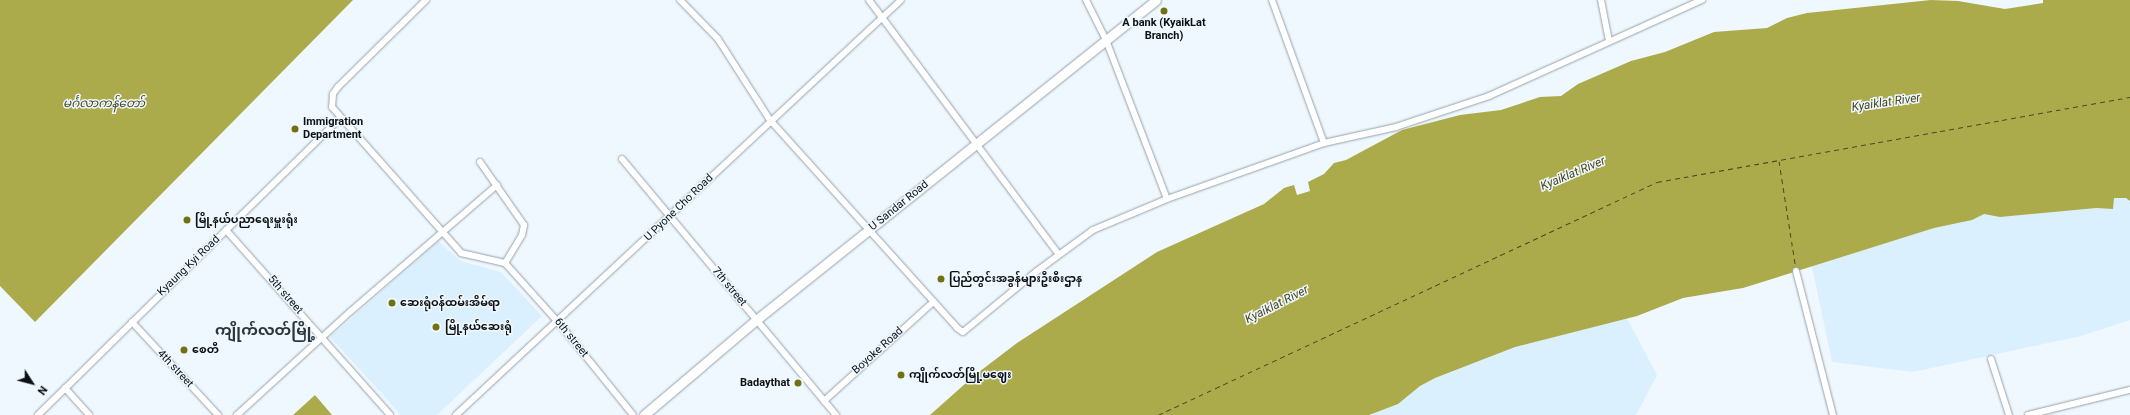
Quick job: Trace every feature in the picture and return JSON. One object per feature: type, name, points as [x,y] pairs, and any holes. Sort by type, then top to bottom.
[{"type":"main road","name":"U Sandar Road","points":[[644,415],[756,320],[1156,0]]},
{"type":"street","points":[[426,0],[335,90],[332,107],[441,234],[464,255],[505,263],[522,235],[524,225],[480,162]]},
{"type":"street","points":[[680,0],[718,39],[770,120],[933,302],[960,331],[966,332],[1058,254],[1093,230],[1167,199],[1324,143],[1396,127],[1489,96],[1702,0]]},
{"type":"street","points":[[869,0],[1058,254]]},
{"type":"street","name":"U Pyone Cho Road","points":[[456,415],[558,322],[770,120],[901,0]]},
{"type":"street","points":[[1086,0],[1106,40],[1167,199]]},
{"type":"street","points":[[1272,0],[1324,143]]},
{"type":"street","points":[[1601,0],[1609,41]]},
{"type":"street","name":"Kyaung Kyi Road","points":[[38,415],[340,118]]},
{"type":"street","name":"7th street","points":[[622,159],[836,415]]},
{"type":"street","points":[[237,415],[323,339],[351,310],[497,186]]},
{"type":"street","name":"5th street","points":[[226,230],[390,415]]},
{"type":"street","name":"6th street","points":[[505,263],[558,322],[633,415]]},
{"type":"street","points":[[1796,271],[1833,415]]},
{"type":"street","name":"Boyoke Road","points":[[824,401],[933,302]]},
{"type":"street","name":"4th street","points":[[132,322],[218,415]]},
{"type":"street","points":[[1991,359],[2009,415]]},
{"type":"street","points":[[65,388],[89,415]]},
{"type":"street","points":[[2028,415],[2130,390]]},
{"type":"shaded area","points":[[2130,189],[2130,320],[2081,336],[1913,372],[1832,362],[1808,248],[1963,209]]},
{"type":"shaded area","name":"မြို့နယ်ဆေးရုံ","points":[[438,241],[461,261],[501,272],[542,316],[437,415],[401,415],[330,337]]},
{"type":"shaded area","points":[[1621,307],[1657,375],[1636,415],[1317,415]]},
{"type":"water","name":"မင်္ဂလာကန်တော်","points":[[0,0],[353,0],[35,322],[0,286]]},
{"type":"water","name":"Kyaiklat River","points":[[1931,0],[1958,1],[2005,9],[2043,3],[2043,0],[2130,0],[2130,201],[2126,198],[2114,198],[2113,209],[2096,208],[2000,217],[1984,214],[1972,220],[1934,228],[1743,288],[1683,298],[1637,316],[1515,347],[1435,378],[1420,386],[1398,404],[1369,415],[930,415],[975,375],[1017,343],[1157,252],[1264,204],[1284,188],[1294,185],[1297,195],[1310,191],[1308,182],[1324,174],[1334,163],[1346,160],[1402,130],[1460,115],[1501,110],[1540,97],[1561,96],[1578,84],[1631,61],[1665,52],[1714,32],[1767,28],[1787,18],[1807,13]]},
{"type":"water","points":[[315,395],[332,415],[293,415]]},
{"type":"ferry route","points":[[1158,415],[1657,182],[2130,97]]},
{"type":"ferry route","points":[[1779,161],[1796,269]]},
{"type":"place","name":"A bank (KyaikLat Branch)","points":[[1164,11]]},
{"type":"place","name":"Immigration Department","points":[[295,129]]},
{"type":"place","name":"မြို့နယ်ပညာရေးမှူးရုံး","points":[[187,220]]},
{"type":"place","name":"ပြည်တွင်းအခွန်များဦးစီးဌာန","points":[[941,279]]},
{"type":"place","name":"ဆေးရုံဝန်ထမ်းအိမ်ရာ","points":[[392,303]]},
{"type":"place","name":"မြို့နယ်ဆေးရုံ","points":[[436,327]]},
{"type":"place","name":"စေတီ","points":[[184,350]]},
{"type":"place","name":"ကျိုက်လတ်မြို့မဈေး","points":[[901,375]]},
{"type":"place","name":"Badaythat","points":[[798,383]]},
{"type":"district","name":"ကျိုက်လတ်မြို့","points":[[265,331]]}]
